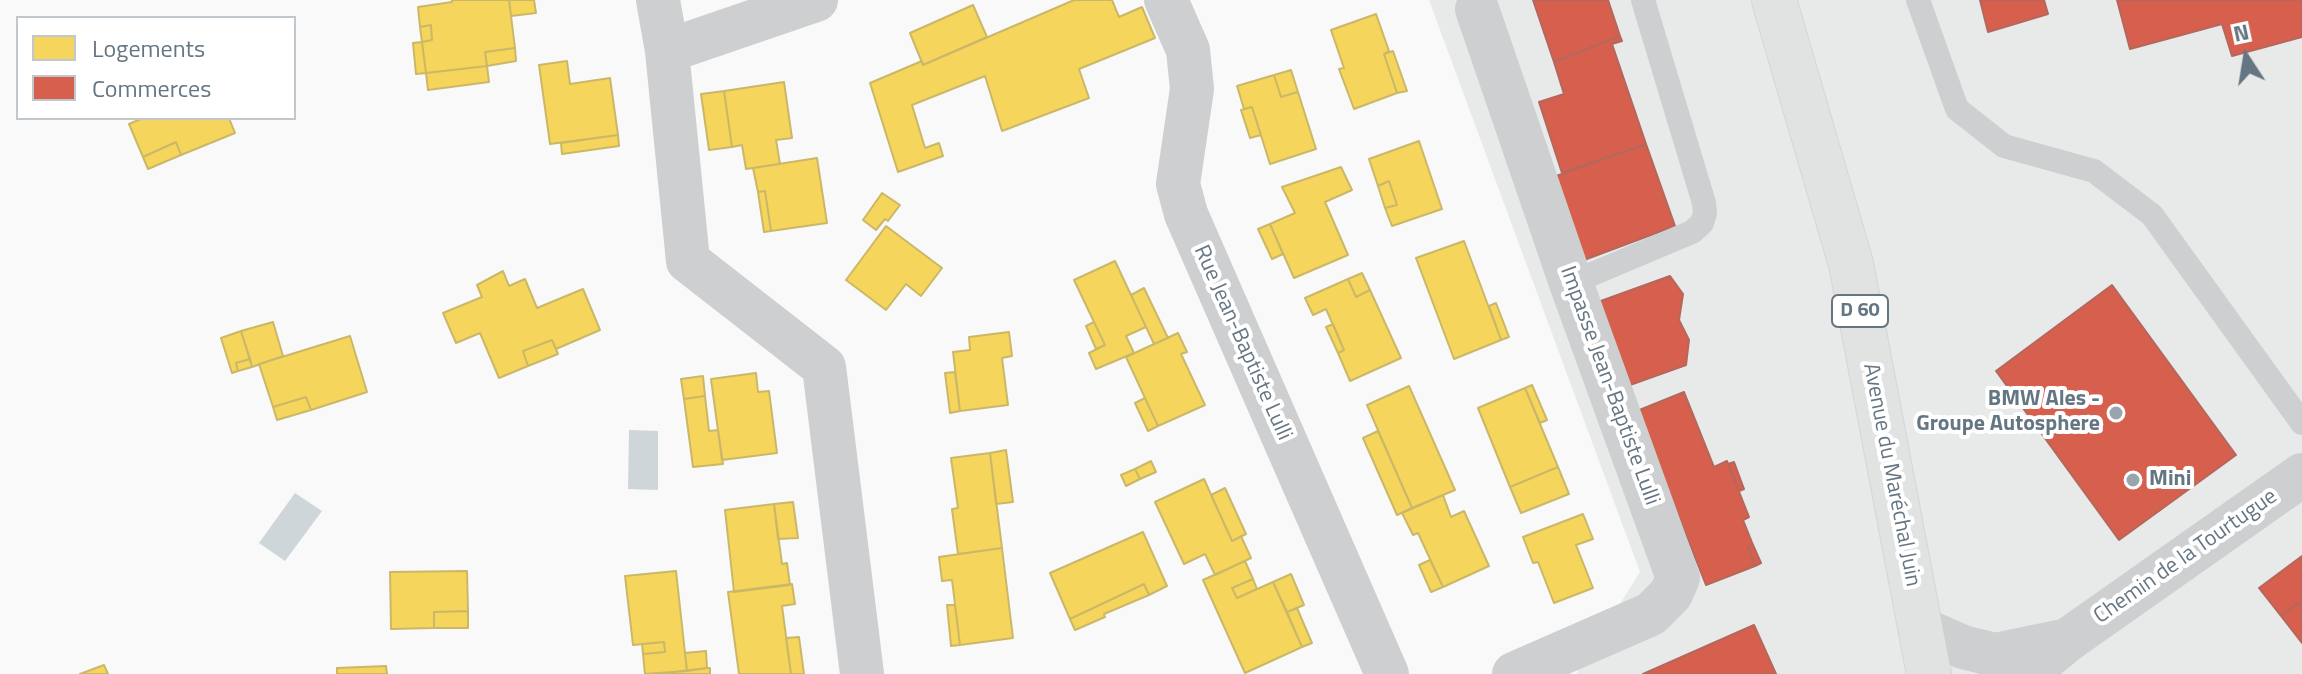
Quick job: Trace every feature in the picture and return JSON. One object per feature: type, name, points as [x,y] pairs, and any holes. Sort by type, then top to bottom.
[{"type":"main road","name":"Avenue du Maréchal Juin","points":[[1774,0],[1851,264],[1922,657]]},
{"type":"street","points":[[658,0],[667,51],[688,261],[824,367],[862,674]]},
{"type":"street","points":[[667,51],[816,0]]},
{"type":"street","name":"Rue Jean-Baptiste Lulli","points":[[1166,0],[1188,50],[1192,89],[1178,184],[1186,214],[1387,674]]},
{"type":"street","name":"Impasse Jean-Baptiste Lulli","points":[[1475,5],[1678,578],[1671,594],[1651,614],[1514,674]]},
{"type":"street","name":"Chemin de la Tourtugue","points":[[2026,674],[2069,639],[2302,475]]},
{"type":"street","name":"Chemin de la Tourtugue","points":[[1922,657],[1963,647],[1995,655],[2069,639]]},
{"type":"lane","points":[[1571,283],[1692,232],[1702,223],[1705,213],[1701,190],[1643,0]]},
{"type":"lane","points":[[1918,0],[1957,109],[2004,146],[2094,171],[2152,215],[2302,423]]},
{"type":"shaded area","points":[[1429,0],[2302,0],[2302,674],[1576,674],[1640,572]]},
{"type":"shaded area","points":[[629,430],[658,431],[658,490],[628,489]]},
{"type":"shaded area","points":[[295,493],[322,511],[285,561],[259,543]]},
{"type":"building: Logements","points":[[452,0],[509,0],[515,48],[485,52],[487,66],[426,73],[422,42],[432,40],[431,25],[420,27],[418,7]]},
{"type":"building: Logements","points":[[509,0],[534,0],[536,13],[511,16]]},
{"type":"building: Logements","points":[[1074,0],[1112,0],[1119,17],[1142,7],[1155,38],[1079,69],[1089,98],[1002,131],[985,76],[912,105],[925,148],[939,143],[943,156],[898,172],[870,83],[922,61],[923,65]]},
{"type":"building: Logements","points":[[973,5],[987,37],[923,65],[910,33]]},
{"type":"building: Logements","points":[[1376,14],[1389,51],[1384,54],[1397,93],[1354,109],[1339,69],[1344,68],[1331,30]]},
{"type":"building: Logements","points":[[431,25],[432,40],[422,42],[420,27]]},
{"type":"building: Logements","points":[[422,42],[426,73],[416,74],[413,43]]},
{"type":"building: Logements","points":[[515,48],[516,61],[487,66],[485,52]]},
{"type":"building: Logements","points":[[1393,51],[1407,91],[1397,93],[1384,54]]},
{"type":"building: Logements","points":[[567,61],[570,84],[610,78],[618,135],[550,144],[539,65]]},
{"type":"building: Logements","points":[[487,66],[489,82],[428,90],[426,73]]},
{"type":"building: Logements","points":[[1291,70],[1298,92],[1281,97],[1274,75]]},
{"type":"building: Logements","points":[[1274,75],[1281,97],[1298,92],[1316,149],[1270,164],[1252,107],[1244,109],[1237,86]]},
{"type":"building: Logements","points":[[784,82],[792,138],[776,140],[780,164],[746,169],[742,145],[732,147],[724,91]]},
{"type":"building: Logements","points":[[724,91],[732,147],[709,150],[701,94]]},
{"type":"building: Logements","points":[[1252,107],[1261,135],[1250,138],[1241,110]]},
{"type":"building: Logements","points":[[138,120],[230,120],[235,133],[181,155],[176,142],[143,157],[129,124]]},
{"type":"building: Logements","points":[[618,135],[619,146],[562,154],[561,143]]},
{"type":"building: Logements","points":[[1419,141],[1442,209],[1392,226],[1385,208],[1397,205],[1389,181],[1378,186],[1369,159]]},
{"type":"building: Logements","points":[[176,142],[181,155],[148,169],[143,157]]},
{"type":"building: Logements","points":[[817,158],[827,223],[771,231],[765,191],[758,192],[753,168]]},
{"type":"building: Logements","points":[[1341,167],[1352,190],[1325,202],[1348,255],[1294,278],[1270,224],[1295,213],[1282,187]]},
{"type":"building: Logements","points":[[1389,181],[1397,205],[1385,208],[1378,186]]},
{"type":"building: Logements","points":[[765,191],[771,231],[764,232],[758,192]]},
{"type":"building: Logements","points":[[882,193],[900,205],[888,221],[885,219],[876,230],[863,220]]},
{"type":"building: Logements","points":[[1270,224],[1283,254],[1272,259],[1258,229]]},
{"type":"building: Logements","points":[[886,226],[942,268],[921,296],[906,284],[886,310],[846,280]]},
{"type":"building: Logements","points":[[1464,241],[1501,340],[1454,359],[1416,258]]},
{"type":"building: Logements","points":[[1115,261],[1146,327],[1126,336],[1134,353],[1096,369],[1089,353],[1105,345],[1074,280]]},
{"type":"building: Logements","points":[[503,271],[509,286],[525,279],[537,308],[583,289],[600,330],[556,349],[552,340],[523,351],[528,366],[499,378],[480,333],[456,343],[443,313],[482,297],[477,285]]},
{"type":"building: Logements","points":[[1362,273],[1370,290],[1356,297],[1348,279]]},
{"type":"building: Logements","points":[[1348,279],[1356,297],[1370,290],[1401,358],[1350,381],[1338,353],[1344,350],[1326,309],[1313,315],[1305,298]]},
{"type":"building: Logements","points":[[1144,288],[1168,338],[1154,344],[1131,295]]},
{"type":"building: Logements","points":[[1496,303],[1509,337],[1501,340],[1489,306]]},
{"type":"building: Logements","points":[[273,322],[283,356],[252,367],[241,331]]},
{"type":"building: Logements","points":[[1094,322],[1105,345],[1096,349],[1086,326]]},
{"type":"building: Logements","points":[[1333,324],[1344,350],[1338,353],[1326,327]]},
{"type":"building: Logements","points":[[241,331],[250,359],[236,363],[238,371],[232,373],[221,338]]},
{"type":"building: Logements","points":[[1009,332],[1012,356],[1002,358],[1008,405],[960,411],[953,352],[970,350],[969,337]]},
{"type":"building: Logements","points":[[1178,333],[1187,352],[1181,354],[1205,405],[1158,426],[1126,357]]},
{"type":"building: Logements","points":[[350,336],[367,392],[311,410],[306,397],[273,407],[259,364]]},
{"type":"building: Logements","points":[[552,340],[558,354],[528,366],[523,351]]},
{"type":"building: Logements","points":[[250,359],[252,367],[238,371],[236,363]]},
{"type":"building: Logements","points":[[955,372],[960,411],[950,413],[945,373]]},
{"type":"building: Logements","points":[[756,373],[758,392],[769,391],[777,453],[722,460],[711,379]]},
{"type":"building: Logements","points":[[703,376],[705,396],[684,399],[681,379]]},
{"type":"building: Logements","points":[[1532,385],[1547,420],[1540,423],[1525,388]]},
{"type":"building: Logements","points":[[1409,386],[1455,490],[1412,508],[1367,405]]},
{"type":"building: Logements","points":[[1525,388],[1558,467],[1510,487],[1478,408]]},
{"type":"building: Logements","points":[[705,396],[709,431],[718,430],[723,464],[693,467],[684,399]]},
{"type":"building: Logements","points":[[306,397],[311,410],[277,420],[273,407]]},
{"type":"building: Logements","points":[[1145,398],[1158,426],[1148,431],[1135,403]]},
{"type":"building: Logements","points":[[1378,431],[1412,508],[1397,515],[1363,438]]},
{"type":"building: Logements","points":[[1006,450],[1013,502],[996,504],[990,453]]},
{"type":"building: Logements","points":[[990,453],[1002,548],[958,554],[952,509],[958,508],[951,458]]},
{"type":"building: Logements","points":[[1151,461],[1156,472],[1140,479],[1135,469]]},
{"type":"building: Logements","points":[[1558,467],[1569,494],[1521,513],[1510,487]]},
{"type":"building: Logements","points":[[1135,469],[1140,479],[1126,486],[1121,475]]},
{"type":"building: Logements","points":[[1204,479],[1232,541],[1241,536],[1251,558],[1215,575],[1205,554],[1184,564],[1155,502]]},
{"type":"building: Logements","points":[[1225,488],[1246,534],[1232,541],[1211,495]]},
{"type":"building: Logements","points":[[1443,495],[1451,517],[1464,511],[1489,566],[1443,587],[1418,533],[1413,535],[1402,513]]},
{"type":"building: Logements","points":[[793,502],[798,538],[778,539],[774,504]]},
{"type":"building: Logements","points":[[774,504],[782,564],[787,563],[790,585],[734,592],[725,510]]},
{"type":"building: Logements","points":[[1583,514],[1593,539],[1576,545],[1593,588],[1554,603],[1538,562],[1533,563],[1523,537]]},
{"type":"building: Logements","points":[[1143,532],[1167,586],[1149,595],[1144,584],[1070,619],[1050,573]]},
{"type":"building: Logements","points":[[1002,548],[1013,638],[960,645],[952,580],[942,581],[939,557]]},
{"type":"building: Logements","points":[[1430,560],[1443,587],[1431,592],[1419,565]]},
{"type":"building: Logements","points":[[1245,561],[1253,579],[1232,588],[1237,598],[1273,582],[1302,647],[1245,673],[1203,580]]},
{"type":"building: Logements","points":[[467,571],[468,611],[434,612],[434,628],[391,629],[390,572]]},
{"type":"building: Logements","points":[[676,571],[687,671],[645,674],[643,654],[665,652],[664,642],[633,645],[625,576]]},
{"type":"building: Logements","points":[[1291,574],[1304,605],[1287,612],[1273,582]]},
{"type":"building: Logements","points":[[1253,579],[1257,589],[1237,598],[1232,588]]},
{"type":"building: Logements","points":[[792,584],[795,604],[782,606],[791,674],[739,674],[728,592]]},
{"type":"building: Logements","points":[[1144,584],[1149,595],[1075,630],[1070,619]]},
{"type":"building: Logements","points":[[947,605],[955,605],[960,645],[951,646]]},
{"type":"building: Logements","points":[[1297,608],[1312,643],[1302,647],[1287,612]]},
{"type":"building: Logements","points":[[468,611],[468,628],[434,628],[434,612]]},
{"type":"building: Logements","points":[[799,637],[804,674],[791,674],[786,638]]},
{"type":"building: Logements","points":[[664,642],[665,652],[643,654],[642,644]]},
{"type":"building: Logements","points":[[706,651],[707,668],[687,671],[685,653]]},
{"type":"building: Logements","points":[[104,665],[108,674],[80,674]]},
{"type":"building: Logements","points":[[386,666],[387,674],[337,674],[337,668]]},
{"type":"building: Logements","points":[[710,668],[710,674],[656,674]]},
{"type":"building: Commerces","points":[[1533,0],[1608,0],[1620,36],[1554,62]]},
{"type":"building: Commerces","points":[[1980,0],[2044,0],[2048,14],[1988,32]]},
{"type":"building: Commerces","points":[[2117,0],[2302,0],[2302,37],[2232,56],[2222,24],[2130,49]]},
{"type":"building: Commerces","points":[[1620,36],[1622,41],[1612,44],[1646,144],[1562,173],[1539,102],[1564,94],[1554,62]]},
{"type":"building: Commerces","points":[[1646,144],[1675,226],[1576,263],[1545,180]]},
{"type":"building: Commerces","points":[[1670,276],[1683,294],[1679,320],[1689,340],[1686,365],[1630,385],[1598,302]]},
{"type":"building: Commerces","name":"BMW Ales - Groupe Autosphere","points":[[2112,285],[2236,455],[2119,540],[1996,371]]},
{"type":"building: Commerces","points":[[1684,392],[1714,467],[1727,461],[1749,517],[1743,520],[1753,545],[1748,547],[1755,566],[1706,585],[1637,411]]},
{"type":"building: Commerces","points":[[1734,462],[1744,489],[1739,491],[1728,464]]},
{"type":"building: Commerces","points":[[1753,545],[1761,563],[1755,566],[1748,547]]},
{"type":"building: Commerces","points":[[2302,556],[2302,607],[2298,603],[2281,616],[2259,588]]},
{"type":"building: Commerces","points":[[2298,603],[2302,607],[2302,643],[2281,616]]},
{"type":"building: Commerces","points":[[1754,625],[1776,674],[1643,674]]},
{"type":"place","name":"BMW Ales - Groupe Autosphere","points":[[2116,413]]},
{"type":"place","name":"Mini","points":[[2133,480]]}]
